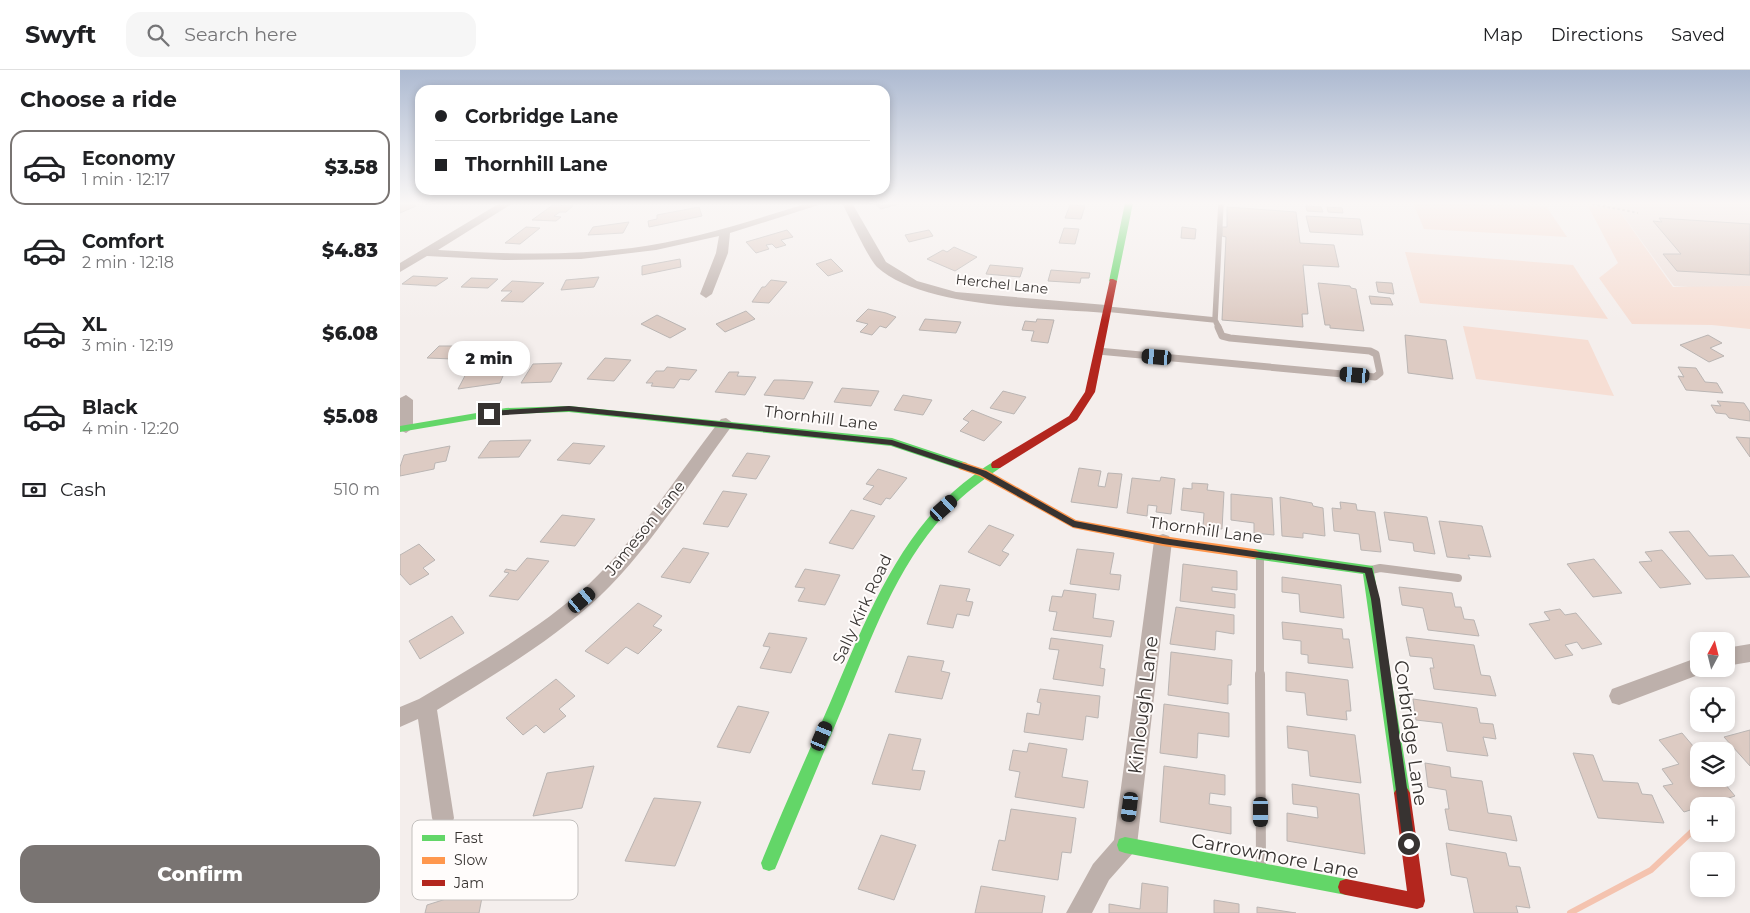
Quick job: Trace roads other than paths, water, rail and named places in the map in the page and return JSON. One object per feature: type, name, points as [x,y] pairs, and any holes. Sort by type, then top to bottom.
[{"type":"street","points":[[400,268],[443,242]]},
{"type":"street","points":[[426,253],[530,258],[580,256],[634,251],[672,242]]},
{"type":"street","points":[[706,294],[722,253],[724,242]]},
{"type":"street","name":"Herchel Lane","points":[[869,242],[881,264],[913,284],[955,296],[1106,309]]},
{"type":"street","name":"Sally Kirk Road","points":[[769,863],[876,610],[907,553],[944,508],[983,473],[1073,418],[1090,392],[1120,242]]},
{"type":"street","points":[[403,428],[406,400]]},
{"type":"street","name":"Thornhill Lane","points":[[403,428],[506,411],[569,408],[892,442],[983,473],[1073,524],[1163,541],[1369,570]]},
{"type":"street","name":"Jameson Lane","points":[[400,716],[426,706],[542,634],[595,589],[630,551],[726,424]]},
{"type":"street","name":"Kinlough Lane","points":[[1125,845],[1163,541]]},
{"type":"street","name":"Corbridge Lane","points":[[1369,570],[1375,599],[1417,901]]},
{"type":"street","points":[[1735,656],[1750,653]]},
{"type":"street","points":[[1619,696],[1690,669]]},
{"type":"street","points":[[426,706],[443,818]]},
{"type":"street","points":[[1078,913],[1101,872],[1125,845]]},
{"type":"street","name":"Carrowmore Lane","points":[[1125,845],[1417,901]]},
{"type":"lane","points":[[1098,351],[1375,377],[1380,373],[1376,354],[1370,351],[1222,336],[1215,320],[1218,242]]},
{"type":"lane","points":[[1106,309],[1215,320]]},
{"type":"lane","points":[[1260,554],[1262,871]]},
{"type":"lane","points":[[1369,570],[1380,568],[1458,578]]},
{"type":"waterway","points":[[1570,913],[1651,870],[1690,833]]}]
